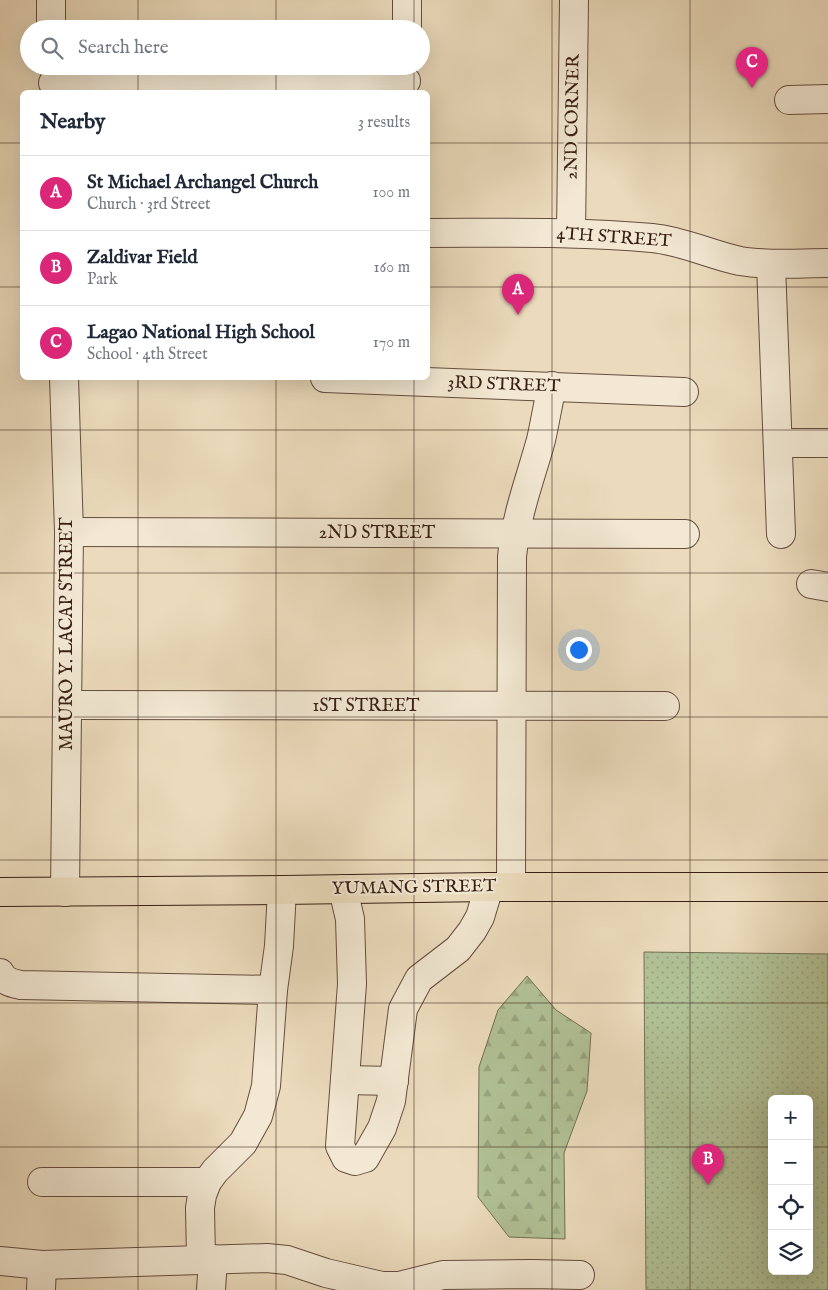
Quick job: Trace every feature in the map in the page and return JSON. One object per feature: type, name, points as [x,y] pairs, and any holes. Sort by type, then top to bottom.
[{"type":"main road","name":"YUMANG STREET","points":[[0,892],[500,887],[828,887]]},
{"type":"street","points":[[51,0],[51,20]]},
{"type":"street","points":[[407,0],[407,20]]},
{"type":"street","name":"2ND CORNER","points":[[571,233],[574,0]]},
{"type":"street","points":[[53,81],[406,80]]},
{"type":"street","points":[[789,100],[828,98]]},
{"type":"street","name":"4TH STREET","points":[[430,233],[571,233],[653,238],[671,241],[742,261],[772,264],[828,263]]},
{"type":"street","points":[[772,264],[781,534]]},
{"type":"street","name":"MAURO Y. LACAP STREET","points":[[64,380],[69,532],[65,892]]},
{"type":"street","name":"3RD STREET","points":[[382,380],[684,392]]},
{"type":"street","points":[[343,889],[350,919],[352,984],[340,1146],[346,1158],[355,1161],[366,1158],[382,1128],[391,1101],[403,1010],[419,979],[428,970],[458,949],[500,887],[512,706],[512,557],[514,533],[521,502],[541,438],[552,386]]},
{"type":"street","points":[[778,443],[828,443]]},
{"type":"street","name":"2ND STREET","points":[[69,532],[685,534]]},
{"type":"street","name":"1ST STREET","points":[[67,705],[665,706]]},
{"type":"street","points":[[211,1290],[200,1208],[202,1195],[207,1182],[243,1143],[258,1116],[266,1086],[273,990],[279,946],[282,890]]},
{"type":"street","points":[[0,973],[3,978],[10,982],[21,985],[273,990]]},
{"type":"street","points":[[345,1080],[394,1081]]},
{"type":"street","points":[[42,1182],[207,1182]]},
{"type":"street","points":[[0,1261],[42,1278],[207,1259],[267,1258],[287,1260],[326,1273],[382,1286],[399,1286],[443,1275],[580,1275]]},
{"type":"green space","points":[[644,952],[828,954],[828,1290],[646,1290]]},
{"type":"green space","points":[[527,976],[556,1010],[591,1033],[587,1091],[564,1153],[565,1239],[509,1237],[478,1197],[479,1067],[498,1010]]},
{"type":"place","name":"Lagao National High School","points":[[752,88]]},
{"type":"place","name":"St Michael Archangel Church","points":[[518,315]]},
{"type":"place","name":"Zaldivar Field","points":[[708,1185]]}]
